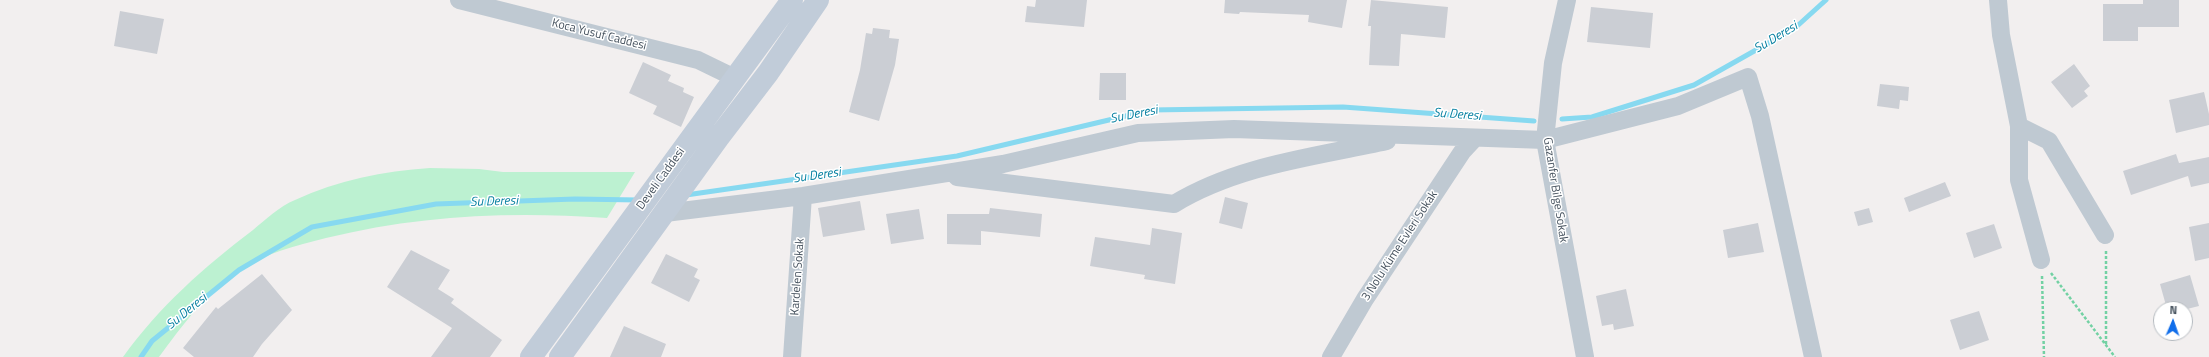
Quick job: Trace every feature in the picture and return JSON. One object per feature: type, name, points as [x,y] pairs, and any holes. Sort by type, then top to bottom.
[{"type":"main road","name":"Develi Caddesi","points":[[530,357],[792,0]]},
{"type":"main road","name":"Develi Caddesi","points":[[560,357],[692,174],[768,73],[818,0]]},
{"type":"street","name":"Koca Yusuf Caddesi","points":[[459,0],[495,5],[698,60],[735,78]]},
{"type":"street","name":"Gazanfer Bilge Sokak","points":[[1567,0],[1553,62],[1544,140],[1584,357]]},
{"type":"street","points":[[1998,0],[2001,35],[2019,126],[2019,180],[2041,260]]},
{"type":"street","points":[[668,208],[803,196],[936,175],[1003,164],[1138,133],[1234,129],[1544,140],[1678,106],[1748,77],[1760,116],[1813,357]]},
{"type":"street","points":[[2019,126],[2049,141],[2105,234]]},
{"type":"street","points":[[936,175],[1174,204],[1189,195],[1242,172],[1414,136]]},
{"type":"street","name":"3 Nolu Küme Evleri Sokak","points":[[1331,357],[1365,299],[1462,152],[1475,138]]},
{"type":"street","name":"Kardelen Sokak","points":[[792,357],[803,196]]},
{"type":"path","points":[[2105,234],[2106,345]]},
{"type":"path","points":[[2041,260],[2115,357]]},
{"type":"path","points":[[2041,260],[2044,357]]},
{"type":"green space","points":[[430,168],[479,169],[503,172],[635,172],[607,218],[501,215],[431,220],[361,230],[280,251],[248,265],[215,289],[195,311],[159,357],[123,357],[152,321],[200,273],[284,206],[311,193],[344,182],[395,171]]},
{"type":"building","points":[[1036,0],[1087,0],[1084,27],[1025,22],[1027,6],[1035,7]]},
{"type":"building","points":[[1225,0],[1347,0],[1342,28],[1308,22],[1309,15],[1240,12],[1239,14],[1224,13]]},
{"type":"building","points":[[1371,0],[1448,7],[1445,38],[1401,34],[1399,66],[1369,65],[1371,26],[1368,26]]},
{"type":"building","points":[[2143,0],[2179,0],[2179,27],[2138,27],[2138,41],[2103,41],[2103,4],[2143,4]]},
{"type":"building","points":[[1591,7],[1653,13],[1650,48],[1587,42]]},
{"type":"building","points":[[120,11],[164,19],[157,54],[114,46]]},
{"type":"building","points":[[873,28],[890,30],[889,38],[899,39],[895,65],[879,121],[849,112],[860,70],[866,33],[872,34]]},
{"type":"building","points":[[643,62],[671,75],[668,81],[684,88],[683,92],[694,97],[681,127],[653,114],[657,106],[629,93]]},
{"type":"building","points":[[2074,64],[2090,86],[2084,91],[2088,96],[2072,108],[2051,82]]},
{"type":"building","points":[[1100,73],[1126,73],[1126,100],[1099,100]]},
{"type":"building","points":[[1880,84],[1909,87],[1908,101],[1900,100],[1899,109],[1877,106]]},
{"type":"building","points":[[2204,92],[2209,114],[2209,125],[2176,133],[2169,100]]},
{"type":"building","points":[[2176,154],[2179,163],[2209,157],[2209,183],[2191,187],[2188,176],[2131,195],[2123,171]]},
{"type":"building","points":[[1945,182],[1951,196],[1909,212],[1904,198]]},
{"type":"building","points":[[1225,197],[1248,203],[1242,229],[1219,223]]},
{"type":"building","points":[[860,201],[865,230],[823,237],[818,208]]},
{"type":"building","points":[[990,208],[1042,214],[1040,237],[981,231],[981,245],[947,244],[947,214],[989,214]]},
{"type":"building","points":[[1869,208],[1873,222],[1858,226],[1854,212]]},
{"type":"building","points":[[919,209],[924,239],[891,244],[886,214]]},
{"type":"building","points":[[1758,223],[1764,252],[1728,258],[1723,230]]},
{"type":"building","points":[[2209,223],[2209,258],[2195,261],[2189,227]]},
{"type":"building","points":[[1994,224],[2002,248],[1974,258],[1966,233]]},
{"type":"building","points":[[1152,228],[1182,233],[1175,284],[1144,279],[1145,275],[1090,266],[1095,237],[1150,245]]},
{"type":"building","points":[[411,250],[450,270],[438,289],[454,299],[451,303],[502,340],[490,357],[431,357],[452,328],[387,287]]},
{"type":"building","points":[[666,254],[698,269],[694,277],[700,280],[689,302],[651,283]]},
{"type":"building","points":[[262,274],[292,310],[262,344],[253,357],[194,357],[183,348],[216,307],[218,309]]},
{"type":"building","points":[[2190,275],[2199,306],[2193,308],[2193,301],[2165,301],[2160,284]]},
{"type":"building","points":[[1626,289],[1634,326],[1614,330],[1613,324],[1602,326],[1596,296]]},
{"type":"building","points":[[1979,311],[1989,340],[1960,350],[1950,320]]},
{"type":"building","points":[[624,326],[666,344],[661,357],[610,357]]},
{"type":"waterway","name":"Su Deresi","points":[[1562,119],[1592,117],[1694,85],[1795,28],[1826,0]]},
{"type":"waterway","name":"Su Deresi","points":[[686,195],[957,156],[1151,110],[1343,107],[1534,121]]},
{"type":"waterway","name":"Su Deresi","points":[[141,357],[152,341],[239,270],[312,227],[436,204],[575,199],[639,200]]}]
